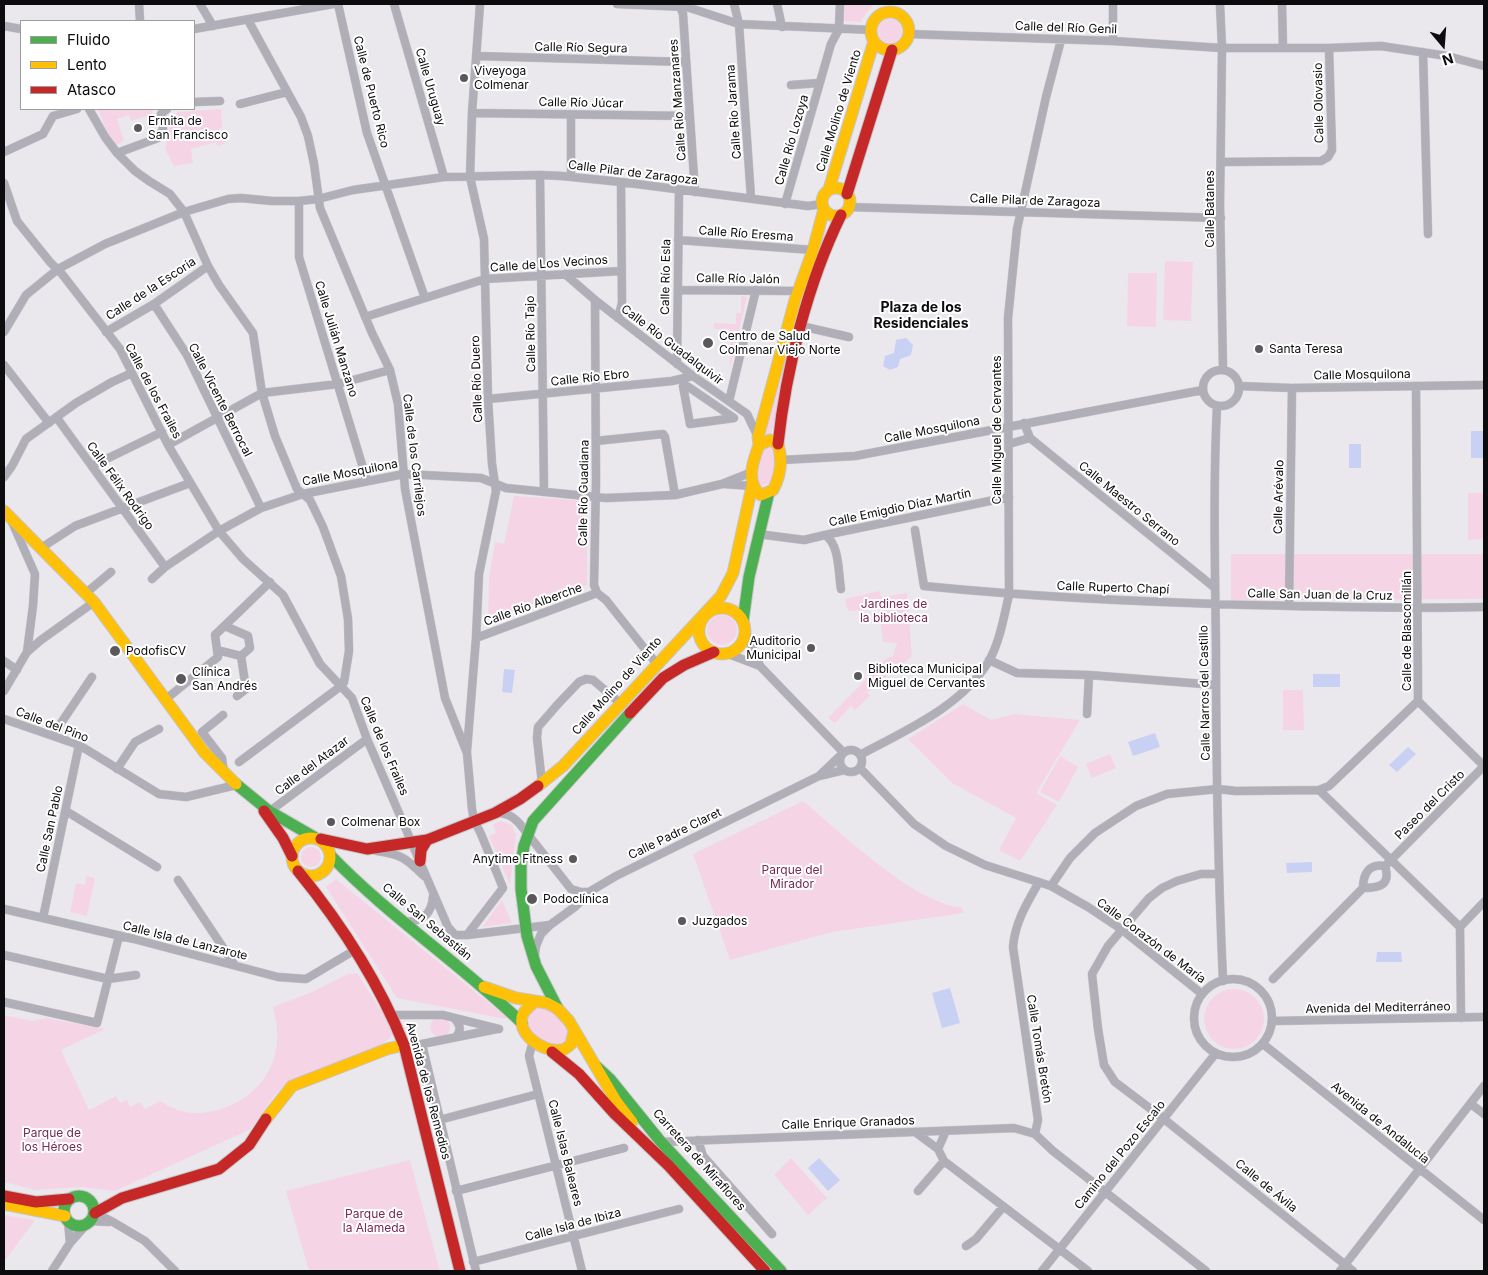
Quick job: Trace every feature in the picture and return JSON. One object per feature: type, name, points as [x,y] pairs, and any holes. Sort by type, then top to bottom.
[{"type":"main road","points":[[882,9],[892,13],[899,10],[907,23],[909,34],[907,39],[901,46],[892,50],[880,47],[873,36],[874,21],[882,9]]},
{"type":"main road","name":"Calle Molino de Viento","points":[[829,189],[873,36]]},
{"type":"main road","points":[[847,194],[892,50]]},
{"type":"main road","points":[[558,1009],[547,1003],[534,1002],[526,1007],[522,1014],[525,1032],[533,1041],[552,1052],[569,1048],[574,1043],[574,1031],[569,1021],[558,1009],[546,990],[534,961],[525,928],[520,869],[527,832],[533,821],[657,683],[671,671],[691,660],[714,652],[726,653],[738,648],[744,637],[749,577],[758,534],[769,492],[777,483],[782,460],[778,444],[781,412],[791,361],[827,244],[849,200],[847,194],[841,189],[829,189],[823,196],[823,207],[813,250],[798,291],[759,441],[770,440],[778,444]]},
{"type":"main road","points":[[823,207],[833,216],[845,211]]},
{"type":"main road","name":"Calle Molino de Viento","points":[[331,856],[345,851],[427,840],[495,813],[520,799],[563,766],[656,663],[690,627],[703,617],[729,584],[752,486],[752,472],[759,441]]},
{"type":"main road","points":[[752,486],[755,491],[761,494],[769,492]]},
{"type":"main road","points":[[6,513],[90,598],[204,752],[236,785],[258,804],[288,846],[294,867],[298,871],[310,876],[324,872],[331,856],[328,846],[317,838],[301,840],[293,850],[292,856]]},
{"type":"main road","points":[[714,652],[704,645],[699,634],[700,622],[703,617],[714,609],[728,608],[739,615],[744,626]]},
{"type":"main road","name":"Calle Molino de Viento","points":[[258,804],[294,828],[317,838],[365,849]]},
{"type":"main road","points":[[420,861],[421,850],[427,840]]},
{"type":"main road","name":"Calle San Sebastián","points":[[331,856],[352,878],[484,987],[522,1023]]},
{"type":"main road","name":"Avenida de los Remedios","points":[[298,871],[326,904],[380,989],[394,1015],[404,1045],[460,1271]]},
{"type":"main road","name":"Calle San Sebastián","points":[[324,872],[352,878]]},
{"type":"main road","name":"Avenida de los Remedios","points":[[324,872],[321,890],[326,904]]},
{"type":"main road","name":"Calle San Sebastián","points":[[484,987],[534,1002]]},
{"type":"main road","name":"Carretera de Miraflores","points":[[574,1031],[616,1101],[668,1166]]},
{"type":"main road","points":[[4,1196],[12,1199],[53,1203],[69,1200],[79,1195],[90,1199],[122,1198],[219,1169],[249,1145],[270,1113],[292,1086],[387,1049],[404,1045]]},
{"type":"main road","name":"Carretera de Miraflores","points":[[552,1052],[579,1074],[668,1166],[765,1271]]},
{"type":"main road","name":"Carretera de Miraflores","points":[[597,1067],[610,1079],[661,1142],[781,1271]]},
{"type":"main road","points":[[4,1204],[67,1219],[77,1226],[122,1198]]},
{"type":"main road","points":[[90,1199],[95,1208],[91,1219]]},
{"type":"main road","points":[[67,1219],[65,1204],[69,1200]]},
{"type":"street","points":[[139,4],[140,20]]},
{"type":"street","points":[[200,4],[213,26]]},
{"type":"street","points":[[195,29],[248,20],[306,6],[333,4]]},
{"type":"street","name":"Calle de Puerto Rico","points":[[338,4],[367,133],[425,298]]},
{"type":"street","name":"Calle Uruguay","points":[[394,4],[444,177]]},
{"type":"street","name":"Calle Río Duero","points":[[467,753],[479,574],[496,491],[488,399],[484,239],[470,177],[472,114],[480,4]]},
{"type":"street","points":[[617,4],[679,5],[739,24],[839,29],[873,36]]},
{"type":"street","name":"Calle Río Jarama","points":[[734,4],[739,24],[751,198]]},
{"type":"street","points":[[777,4],[782,27]]},
{"type":"street","points":[[839,29],[840,4]]},
{"type":"street","points":[[1113,4],[1113,41]]},
{"type":"street","name":"Calle Batanes","points":[[1220,4],[1222,48],[1221,218],[1223,370]]},
{"type":"street","points":[[1282,4],[1283,48]]},
{"type":"street","name":"Calle Río Manzanares","points":[[679,5],[683,14],[695,192]]},
{"type":"street","name":"Calle de los Carrilejos","points":[[248,20],[301,117],[308,136],[320,208],[365,317],[390,370],[398,404],[405,489],[445,698],[467,753],[474,820],[503,888],[467,935]]},
{"type":"street","points":[[4,26],[20,29]]},
{"type":"street","name":"Calle Río Lozoya","points":[[785,204],[831,44],[839,29]]},
{"type":"street","name":"Calle del Río Genil","points":[[909,34],[1113,41],[1222,48]]},
{"type":"street","name":"Calle Miguel de Cervantes","points":[[860,755],[945,707],[968,687],[989,660],[1002,628],[1009,595],[1008,318],[1019,212],[1025,196],[1046,97],[1061,40]]},
{"type":"street","points":[[1329,48],[1381,46],[1423,52],[1484,66]]},
{"type":"street","name":"Calle Olovasio","points":[[1221,162],[1322,161],[1328,157],[1332,150],[1329,48],[1222,48]]},
{"type":"street","points":[[1423,52],[1428,234]]},
{"type":"street","name":"Calle Río Segura","points":[[476,56],[686,62]]},
{"type":"street","name":"Calle Río Lozoya","points":[[791,85],[819,83]]},
{"type":"street","points":[[240,104],[287,92]]},
{"type":"street","points":[[195,102],[220,102]]},
{"type":"street","points":[[4,152],[43,134],[53,116],[74,110]]},
{"type":"street","points":[[90,110],[105,138],[117,153],[134,171],[170,194],[184,212],[208,266],[253,333],[262,393],[275,436],[297,489],[310,500],[323,527],[341,576],[348,619],[348,651],[344,682],[240,762]]},
{"type":"street","points":[[117,153],[158,138],[163,129],[161,114],[166,110]]},
{"type":"street","name":"Calle Río Júcar","points":[[472,114],[690,116]]},
{"type":"street","points":[[571,115],[571,176]]},
{"type":"street","name":"Calle Pilar de Zaragoza","points":[[4,332],[26,295],[58,269],[105,244],[184,212],[228,199],[299,201],[318,199],[353,190],[444,177],[540,175],[571,176],[751,198],[785,204],[823,207]]},
{"type":"street","name":"Calle Río Tajo","points":[[540,175],[544,492]]},
{"type":"street","points":[[618,318],[622,303],[621,182]]},
{"type":"street","name":"Calle de los Frailes","points":[[4,183],[17,221],[50,262],[58,269],[120,349],[168,445],[219,530],[243,558],[284,595],[320,664],[352,698],[367,739],[448,926],[455,935],[467,935]]},
{"type":"street","name":"Calle Río Esla","points":[[677,364],[678,190]]},
{"type":"street","name":"Calle Julián Manzano","points":[[299,201],[300,257],[367,481]]},
{"type":"street","name":"Calle Pilar de Zaragoza","points":[[845,211],[1019,212],[1221,218]]},
{"type":"street","name":"Calle Río Eresma","points":[[678,240],[813,250]]},
{"type":"street","name":"Calle de la Escoria","points":[[106,332],[154,304],[208,266]]},
{"type":"street","name":"Calle de Los Vecinos","points":[[365,317],[484,279],[621,270]]},
{"type":"street","name":"Calle Río Guadalquivir","points":[[566,274],[595,300],[677,364],[747,414],[759,441]]},
{"type":"street","name":"Calle Río Jalón","points":[[678,290],[798,291]]},
{"type":"street","points":[[729,401],[756,290]]},
{"type":"street","name":"Calle Río Guadiana","points":[[595,300],[596,496],[594,585],[597,593]]},
{"type":"street","name":"Calle Vicente Berrocal","points":[[154,304],[187,355],[261,508]]},
{"type":"street","points":[[801,326],[849,337]]},
{"type":"street","points":[[4,365],[49,423]]},
{"type":"street","points":[[168,445],[262,393],[338,384],[390,370]]},
{"type":"street","points":[[1223,370],[1231,372],[1239,386],[1234,402],[1226,406],[1210,403],[1205,397],[1203,390],[1204,382],[1208,375],[1215,371],[1223,370]]},
{"type":"street","points":[[4,477],[12,466],[23,442],[76,403],[132,373]]},
{"type":"street","name":"Calle Río Ebro","points":[[488,399],[672,381],[693,376]]},
{"type":"street","points":[[685,385],[734,418],[726,419],[690,424],[683,386],[685,385]]},
{"type":"street","name":"Calle Mosquilona","points":[[1239,386],[1292,388],[1484,385]]},
{"type":"street","name":"Calle de Blascomillán","points":[[1319,790],[1329,786],[1418,701],[1416,386]]},
{"type":"street","name":"Calle Arévalo","points":[[1289,606],[1292,388]]},
{"type":"street","name":"Calle Mosquilona","points":[[782,460],[855,456],[1203,390]]},
{"type":"street","name":"Calle Narros del Castillo","points":[[1218,406],[1215,604],[1219,874],[1223,981]]},
{"type":"street","name":"Calle Félix Rodrigo","points":[[57,418],[165,567]]},
{"type":"street","name":"Calle Maestro Serrano","points":[[1024,423],[1030,438],[1215,588]]},
{"type":"street","points":[[92,466],[162,432]]},
{"type":"street","points":[[596,441],[663,434],[675,494]]},
{"type":"street","points":[[1008,444],[1030,438]]},
{"type":"street","name":"Calle Mosquilona","points":[[152,579],[165,567],[219,530],[261,508],[303,494],[404,474],[481,478],[506,488],[606,498],[675,494],[722,484],[752,472]]},
{"type":"street","points":[[41,548],[75,526],[190,483]]},
{"type":"street","name":"Calle Mosquilona","points":[[722,484],[752,486]]},
{"type":"street","name":"Calle Emigdio Díaz Martín","points":[[758,534],[804,540],[1009,497]]},
{"type":"street","points":[[6,513],[35,574],[27,652]]},
{"type":"street","name":"Calle Ruperto Chapí","points":[[915,530],[924,586],[1009,595],[1215,604]]},
{"type":"street","name":"Calle Emigdio Díaz Martín","points":[[825,535],[830,539],[835,548],[841,589]]},
{"type":"street","points":[[4,691],[27,652],[90,598],[111,572]]},
{"type":"street","points":[[166,699],[218,657],[215,635],[270,582]]},
{"type":"street","points":[[597,593],[606,600],[656,663]]},
{"type":"street","name":"Calle Río Alberche","points":[[476,638],[597,593]]},
{"type":"street","name":"Calle San Juan de la Cruz","points":[[1215,604],[1418,609],[1484,607]]},
{"type":"street","points":[[225,626],[248,636],[250,648],[241,656]]},
{"type":"street","points":[[744,626],[760,666],[842,754]]},
{"type":"street","points":[[217,650],[241,656]]},
{"type":"street","points":[[726,653],[760,666]]},
{"type":"street","points":[[237,696],[246,689],[241,656]]},
{"type":"street","points":[[989,660],[1017,672],[1089,675],[1216,685]]},
{"type":"street","points":[[4,661],[16,670]]},
{"type":"street","points":[[1088,714],[1089,675]]},
{"type":"street","points":[[53,735],[92,677]]},
{"type":"street","points":[[542,783],[537,738],[538,727],[578,682],[586,679],[593,680],[620,703]]},
{"type":"street","points":[[1418,701],[1484,766]]},
{"type":"street","points":[[223,715],[202,732],[222,758],[224,773]]},
{"type":"street","name":"Calle del Pino","points":[[4,719],[79,745],[159,794],[172,797],[186,797],[236,785]]},
{"type":"street","points":[[117,769],[136,742],[160,729]]},
{"type":"street","name":"Calle del Atazar","points":[[270,811],[367,739]]},
{"type":"street","name":"Calle San Pablo","points":[[43,918],[79,745]]},
{"type":"street","points":[[853,750],[860,755],[862,764],[860,768],[850,772],[844,770],[840,763],[842,754],[853,750]]},
{"type":"street","name":"Calle Padre Claret","points":[[819,776],[842,754]]},
{"type":"street","name":"Paseo del Cristo","points":[[1363,888],[1363,879],[1366,872],[1371,867],[1385,866],[1392,860],[1484,766]]},
{"type":"street","name":"Calle Corazón de María","points":[[860,768],[914,824],[946,846],[985,865],[1051,886],[1088,907],[1121,929],[1202,994]]},
{"type":"street","name":"Calle Padre Claret","points":[[534,961],[536,946],[541,934],[577,905],[589,892],[631,868],[819,776],[844,770]]},
{"type":"street","points":[[1051,886],[1070,858],[1095,833],[1136,806],[1168,794],[1218,789],[1253,791],[1319,790],[1460,927]]},
{"type":"street","points":[[66,811],[157,867]]},
{"type":"street","points":[[495,813],[504,813],[512,816],[527,832],[571,888],[577,905]]},
{"type":"street","name":"Calle Molino de Viento","points":[[365,849],[393,853]]},
{"type":"street","name":"Calle de los Frailes","points":[[393,853],[409,860],[427,879]]},
{"type":"street","name":"Paseo del Cristo","points":[[1273,980],[1363,888],[1380,886],[1385,882],[1388,875],[1385,866]]},
{"type":"street","name":"Calle de Ávila","points":[[1219,874],[1201,874],[1176,881],[1162,888],[1149,898],[1108,946],[1092,974],[1104,1065],[1114,1082],[1164,1119],[1354,1271]]},
{"type":"street","points":[[178,880],[234,964]]},
{"type":"street","name":"Calle Tomás Bretón","points":[[1035,1134],[1038,1120],[1013,947],[1017,923],[1039,882]]},
{"type":"street","points":[[571,888],[581,892],[589,892]]},
{"type":"street","points":[[405,922],[416,922],[424,918],[430,912],[434,894]]},
{"type":"street","points":[[1461,1018],[1460,927],[1484,902]]},
{"type":"street","name":"Calle Isla de Lanzarote","points":[[4,909],[234,964],[278,977],[306,978],[355,950]]},
{"type":"street","name":"Calle Padre Claret","points":[[525,928],[550,925]]},
{"type":"street","points":[[467,935],[525,928]]},
{"type":"street","points":[[4,1002],[97,1023],[119,936]]},
{"type":"street","points":[[4,955],[108,979],[136,975]]},
{"type":"street","points":[[1236,979],[1248,982],[1260,990],[1271,1007],[1272,1021],[1269,1033],[1263,1044],[1245,1055],[1230,1057],[1216,1053],[1204,1044],[1196,1031],[1194,1023],[1196,1008],[1202,994],[1215,984],[1223,981],[1236,979]]},
{"type":"street","points":[[394,1015],[443,1015],[499,1029],[422,1044],[404,1045]]},
{"type":"street","points":[[453,1017],[460,1027],[460,1032],[456,1037]]},
{"type":"street","name":"Avenida del Mediterráneo","points":[[1272,1021],[1484,1017]]},
{"type":"street","name":"Calle Islas Baleares","points":[[533,1041],[529,1056],[582,1271]]},
{"type":"street","name":"Avenida de los Remedios","points":[[422,1044],[476,1271]]},
{"type":"street","name":"Avenida de Andalucía","points":[[1263,1044],[1484,1220]]},
{"type":"street","name":"Camino del Pozo Escalo","points":[[1042,1271],[1216,1053]]},
{"type":"street","points":[[1340,1271],[1484,1086]]},
{"type":"street","points":[[439,1120],[538,1094]]},
{"type":"street","points":[[1471,1104],[1484,1114]]},
{"type":"street","name":"Calle Enrique Granados","points":[[661,1142],[1014,1128],[1035,1134]]},
{"type":"street","points":[[938,1149],[946,1130]]},
{"type":"street","points":[[915,1132],[938,1149],[944,1161],[1088,1271]]},
{"type":"street","points":[[1035,1134],[1053,1151],[1206,1271]]},
{"type":"street","points":[[698,1140],[703,1156],[772,1234]]},
{"type":"street","points":[[456,1191],[624,1148]]},
{"type":"street","points":[[918,1191],[944,1161]]},
{"type":"street","points":[[966,1246],[976,1239],[1003,1207]]},
{"type":"street","name":"Calle Isla de Ibiza","points":[[473,1262],[679,1209]]},
{"type":"street","points":[[67,1219],[70,1243]]},
{"type":"street","points":[[52,1271],[70,1243],[91,1219],[113,1222],[145,1241],[175,1271]]},
{"type":"green space","points":[[845,4],[872,4],[872,6],[860,22],[844,21]]},
{"type":"green space","points":[[890,19],[899,22],[902,31],[899,40],[890,43],[881,40],[878,31],[881,22]]},
{"type":"green space","points":[[221,109],[222,127],[219,129],[226,143],[217,146],[216,142],[191,149],[193,163],[174,166],[165,149],[172,119],[175,115],[178,112]]},
{"type":"green space","points":[[98,110],[152,110],[152,114],[131,121],[129,115],[117,119],[124,141],[116,145],[107,133]]},
{"type":"green space","points":[[825,229],[828,230],[788,360],[771,436],[764,436],[800,296],[806,285]]},
{"type":"green space","points":[[1165,261],[1193,262],[1191,321],[1163,320]]},
{"type":"green space","points":[[1128,273],[1157,273],[1156,327],[1127,326]]},
{"type":"green space","points":[[741,296],[747,297],[730,368],[730,329],[714,329],[714,323],[736,324],[736,313],[741,313]]},
{"type":"green space","points":[[765,448],[772,448],[775,466],[769,483],[762,486],[757,481],[761,455]]},
{"type":"green space","points":[[1468,493],[1484,493],[1484,539],[1468,540]]},
{"type":"green space","points":[[514,496],[575,500],[581,504],[587,513],[587,585],[488,620],[489,578],[495,542],[504,544]]},
{"type":"green space","points":[[1231,554],[1484,554],[1484,599],[1231,600]]},
{"type":"green space","name":"Jardines de la biblioteca","points":[[880,591],[881,597],[907,593],[912,656],[867,692],[870,696],[855,710],[851,706],[835,723],[828,718],[887,658],[893,656],[897,643],[883,642],[879,608],[848,611],[845,599]]},
{"type":"green space","points":[[722,615],[733,619],[737,630],[733,641],[722,645],[711,641],[707,630],[711,619]]},
{"type":"green space","points":[[1283,690],[1303,690],[1304,730],[1283,730]]},
{"type":"green space","points":[[963,704],[991,720],[1014,714],[1080,720],[1036,793],[1057,805],[1020,861],[999,850],[1016,818],[952,783],[908,739]]},
{"type":"green space","points":[[1110,754],[1116,768],[1092,778],[1086,764]]},
{"type":"green space","points":[[1060,756],[1078,767],[1059,802],[1040,792]]},
{"type":"green space","name":"Parque del Mirador","points":[[803,801],[901,881],[943,903],[961,907],[964,913],[832,932],[730,960],[693,854]]},
{"type":"green space","points":[[501,821],[512,825],[516,835],[510,885],[489,836],[496,833],[493,824]]},
{"type":"green space","points":[[307,847],[315,847],[321,853],[321,861],[315,867],[307,867],[301,861],[301,853]]},
{"type":"green space","points":[[86,876],[95,878],[87,916],[70,912],[76,883],[85,885]]},
{"type":"green space","points":[[336,879],[506,1017],[505,1019],[397,998],[326,887]]},
{"type":"green space","points":[[502,900],[512,923],[482,927]]},
{"type":"green space","name":"Parque de los Héroes","points":[[357,973],[386,1018],[392,1035],[385,1042],[360,1056],[285,1085],[275,1095],[251,1129],[115,1191],[81,1187],[35,1190],[4,1182],[4,1015],[32,1021],[46,1018],[105,1029],[61,1050],[89,1110],[116,1096],[120,1103],[127,1100],[130,1107],[140,1102],[145,1109],[160,1101],[181,1111],[210,1112],[236,1103],[258,1086],[266,1075],[272,1063],[277,1044],[277,1028],[273,1007],[312,992],[348,974]]},
{"type":"green space","points":[[1234,989],[1251,994],[1259,1002],[1264,1019],[1259,1036],[1251,1044],[1234,1049],[1217,1044],[1209,1036],[1204,1019],[1209,1002],[1217,994]]},
{"type":"green space","points":[[534,1007],[547,1010],[558,1017],[566,1027],[569,1040],[563,1045],[551,1046],[538,1040],[533,1035],[528,1023],[528,1017]]},
{"type":"green space","points":[[440,1017],[447,1020],[450,1027],[447,1034],[440,1037],[433,1034],[430,1027],[433,1020]]},
{"type":"green space","points":[[791,1158],[827,1198],[808,1215],[774,1175]]},
{"type":"green space","name":"Parque de la Alameda","points":[[410,1160],[440,1271],[309,1271],[286,1191]]},
{"type":"green space","points":[[4,1215],[35,1220],[4,1262]]},
{"type":"water","points":[[906,338],[913,345],[911,355],[900,359],[898,367],[890,370],[883,366],[885,356],[894,353],[896,340]]},
{"type":"water","points":[[1471,431],[1484,431],[1484,458],[1471,458]]},
{"type":"water","points":[[1349,444],[1361,444],[1361,468],[1349,468]]},
{"type":"water","points":[[504,669],[515,670],[512,693],[502,692]]},
{"type":"water","points":[[1313,674],[1340,674],[1340,687],[1313,687]]},
{"type":"water","points":[[1155,733],[1160,747],[1133,756],[1128,742]]},
{"type":"water","points":[[1408,747],[1416,754],[1397,772],[1389,765]]},
{"type":"water","points":[[1312,862],[1312,872],[1287,873],[1286,863]]},
{"type":"water","points":[[1377,952],[1401,952],[1402,962],[1376,962]]},
{"type":"water","points":[[950,988],[960,1023],[942,1028],[932,993]]},
{"type":"water","points":[[819,1158],[840,1180],[828,1191],[808,1168]]},
{"type":"traffic: fast","points":[[743,621],[749,577],[769,492]]},
{"type":"traffic: fast","points":[[558,1009],[536,966],[527,936],[521,889],[521,863],[524,846],[533,821],[630,713]]},
{"type":"traffic: fast","points":[[236,784],[269,811],[314,837]]},
{"type":"traffic: fast","points":[[331,856],[377,900],[499,1001],[522,1023]]},
{"type":"traffic: fast","points":[[597,1067],[610,1079],[661,1142],[781,1271]]},
{"type":"traffic: fast","points":[[79,1196],[90,1200],[94,1211],[90,1222],[79,1226],[68,1222],[64,1211],[68,1200],[79,1196]]},
{"type":"traffic: slow","points":[[890,12],[903,18],[909,31],[903,44],[890,50],[877,44],[871,31],[877,18],[890,12]]},
{"type":"traffic: slow","points":[[829,189],[874,41]]},
{"type":"traffic: slow","points":[[836,188],[846,192],[850,202],[846,212],[836,216],[826,212],[822,202],[826,192],[836,188]]},
{"type":"traffic: slow","points":[[759,445],[758,437],[795,300],[813,250],[824,209]]},
{"type":"traffic: slow","points":[[770,440],[778,444],[780,468],[773,490],[761,495],[753,484],[753,465],[759,445],[770,440]]},
{"type":"traffic: slow","points":[[538,786],[563,766],[721,596],[733,573],[752,486]]},
{"type":"traffic: slow","points":[[4,511],[94,602],[204,752],[236,784]]},
{"type":"traffic: slow","points":[[718,608],[726,608],[735,612],[741,618],[745,631],[741,644],[735,650],[726,654],[718,654],[709,650],[703,644],[699,635],[699,627],[703,618],[709,612],[718,608]]},
{"type":"traffic: slow","points":[[311,838],[325,843],[330,857],[325,871],[311,876],[297,871],[292,857],[297,843],[311,838]]},
{"type":"traffic: slow","points":[[484,987],[516,998],[547,1003],[558,1009],[569,1021],[616,1101],[632,1122]]},
{"type":"traffic: slow","points":[[534,1002],[524,1012],[522,1021],[523,1028],[533,1041],[547,1048],[562,1050],[571,1044],[574,1031]]},
{"type":"traffic: slow","points":[[266,1119],[292,1086],[387,1049],[404,1045]]},
{"type":"traffic: slow","points":[[4,1204],[65,1216]]},
{"type":"traffic: jam","points":[[847,194],[892,50]]},
{"type":"traffic: jam","points":[[778,444],[787,386],[800,326],[818,268],[841,215]]},
{"type":"traffic: jam","points":[[630,713],[663,678],[684,665],[714,652]]},
{"type":"traffic: jam","points":[[321,839],[367,849],[427,840],[495,813],[538,786]]},
{"type":"traffic: jam","points":[[264,811],[283,838],[292,856]]},
{"type":"traffic: jam","points":[[420,861],[421,850],[427,840]]},
{"type":"traffic: jam","points":[[298,871],[358,954],[383,998],[404,1045],[460,1271]]},
{"type":"traffic: jam","points":[[552,1052],[579,1074],[614,1113],[669,1166],[765,1271]]},
{"type":"traffic: jam","points":[[95,1213],[122,1198],[219,1169],[249,1145],[266,1119]]},
{"type":"traffic: jam","points":[[4,1196],[36,1202],[69,1199]]},
{"type":"place","name":"Viveyoga Colmenar","points":[[464,78]]},
{"type":"place","name":"Ermita de San Francisco","points":[[138,128]]},
{"type":"place","name":"Centro de Salud Colmenar Viejo Norte","points":[[708,343]]},
{"type":"place","name":"Santa Teresa","points":[[1259,349]]},
{"type":"place","name":"Auditorio Municipal","points":[[811,648]]},
{"type":"place","name":"PodofisCV","points":[[115,651]]},
{"type":"place","name":"Biblioteca Municipal Miguel de Cervantes","points":[[858,676]]},
{"type":"place","name":"Clínica San Andrés","points":[[181,679]]},
{"type":"place","name":"Colmenar Box","points":[[331,822]]},
{"type":"place","name":"Anytime Fitness","points":[[573,859]]},
{"type":"place","name":"Podoclínica","points":[[532,899]]},
{"type":"place","name":"Juzgados","points":[[682,921]]},
{"type":"district","name":"Plaza de los Residenciales","points":[[921,316]]}]
